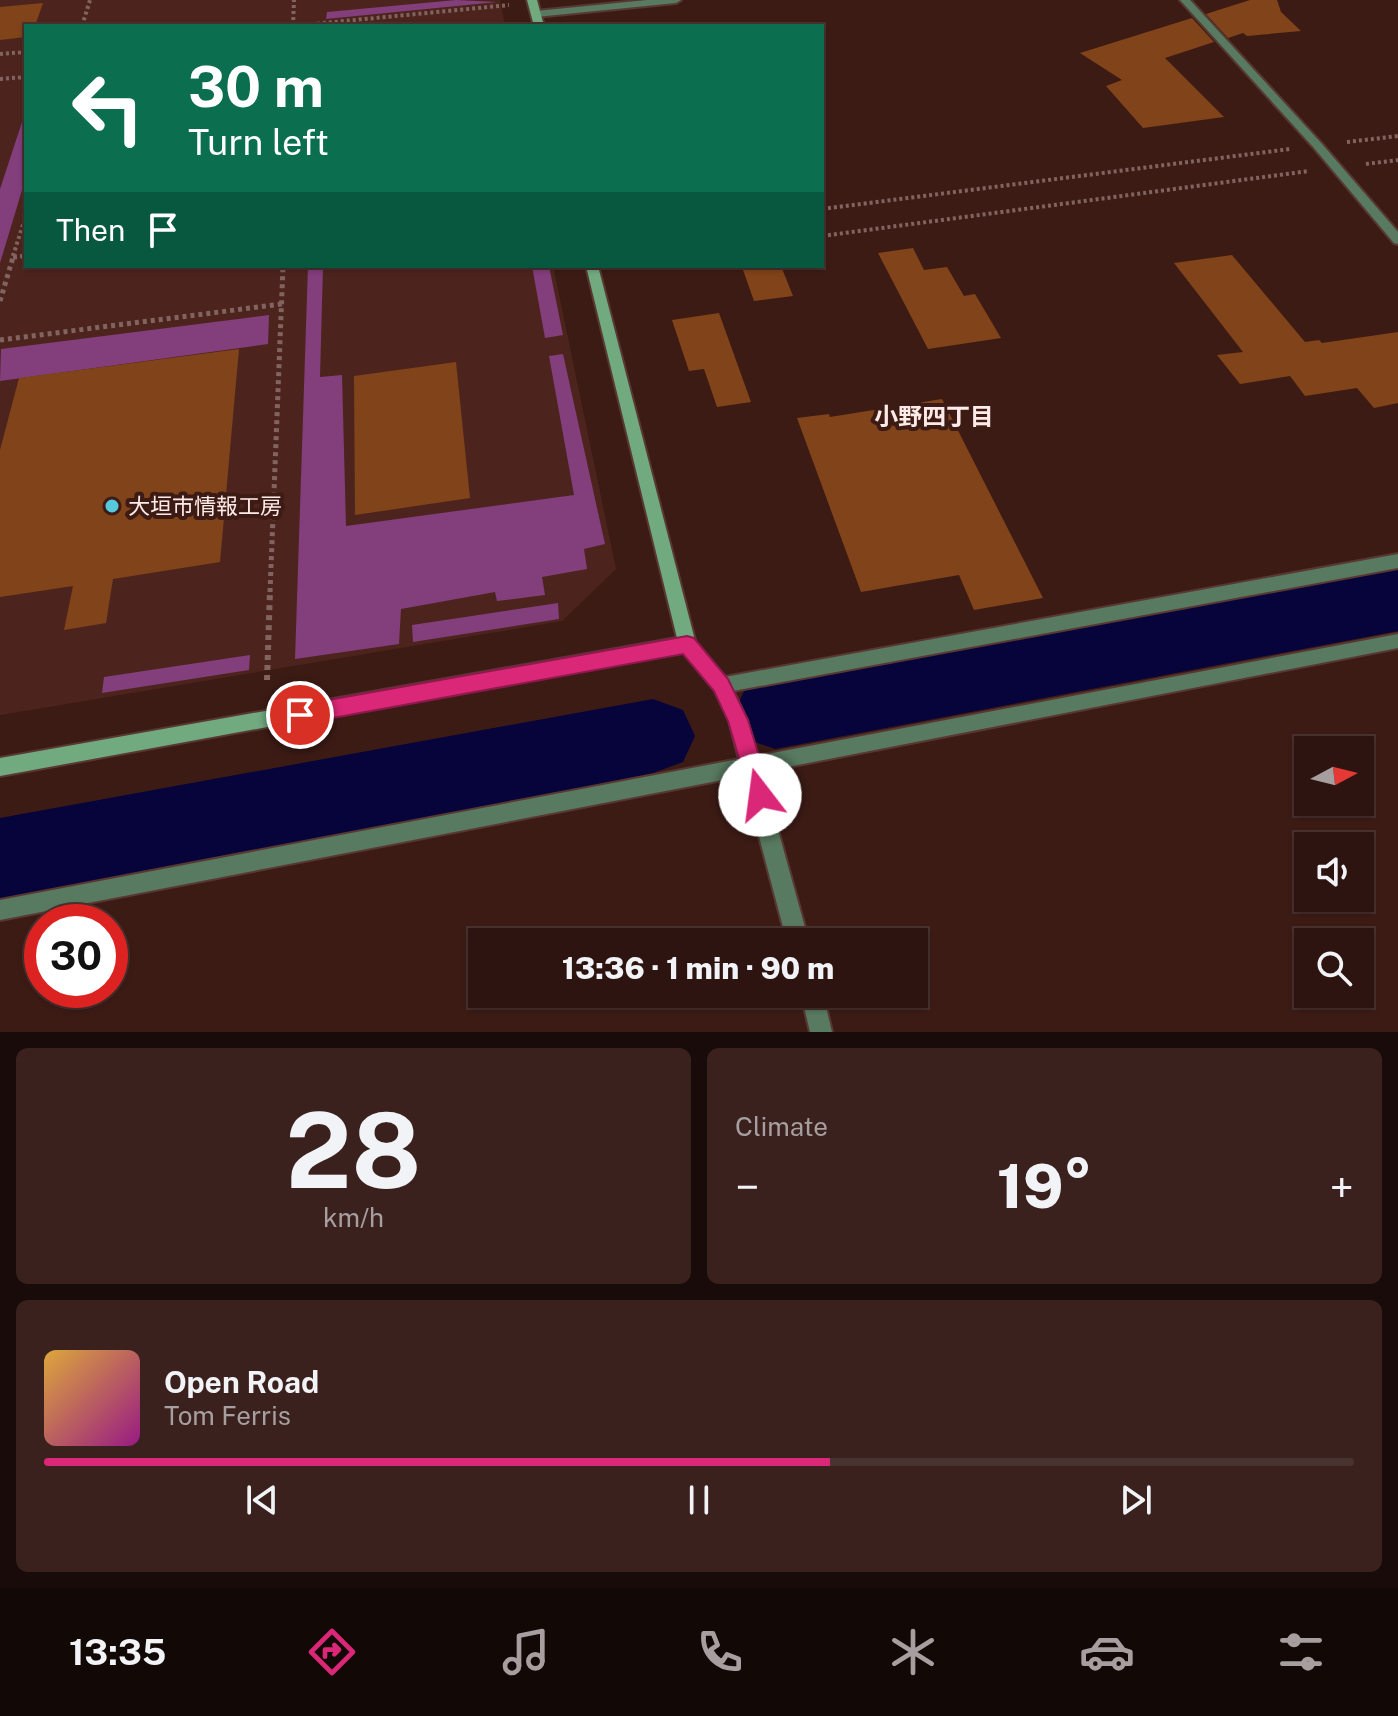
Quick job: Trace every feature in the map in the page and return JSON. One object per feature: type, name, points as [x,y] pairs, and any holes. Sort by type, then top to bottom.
[{"type":"street","points":[[532,0],[538,24]]},
{"type":"street","points":[[536,14],[676,0]]},
{"type":"street","points":[[1185,0],[1318,146],[1398,240]]},
{"type":"street","points":[[593,268],[687,644],[721,685],[738,720],[794,928]]},
{"type":"street","points":[[721,685],[1398,561]]},
{"type":"street","points":[[0,910],[1398,641]]},
{"type":"street","points":[[0,767],[687,644]]},
{"type":"street","points":[[815,1008],[821,1032]]},
{"type":"path","points":[[83,24],[90,0]]},
{"type":"path","points":[[293,24],[294,0]]},
{"type":"path","points":[[314,24],[510,5]]},
{"type":"path","points":[[0,54],[24,52]]},
{"type":"path","points":[[0,79],[24,77]]},
{"type":"path","points":[[824,209],[1398,136]]},
{"type":"path","points":[[824,236],[1398,160]]},
{"type":"path","points":[[0,301],[24,221]]},
{"type":"path","points":[[13,257],[24,256]]},
{"type":"path","points":[[267,680],[283,268]]},
{"type":"path","points":[[0,340],[282,304]]},
{"type":"shaded area","points":[[0,0],[500,0],[505,24],[24,24],[24,268],[553,268],[616,569],[562,621],[0,715]]},
{"type":"shaded area","points":[[456,0],[497,2],[326,19],[327,12]]},
{"type":"shaded area","points":[[24,116],[24,184],[0,263],[0,189]]},
{"type":"shaded area","points":[[308,268],[323,268],[320,377],[342,375],[346,526],[574,495],[549,356],[563,354],[605,544],[584,549],[587,569],[542,577],[545,595],[497,601],[495,592],[401,609],[399,644],[295,659]]},
{"type":"shaded area","points":[[532,268],[549,268],[563,335],[545,338]]},
{"type":"shaded area","points":[[269,315],[268,344],[0,381],[1,349]]},
{"type":"shaded area","points":[[558,603],[559,619],[413,642],[412,625]]},
{"type":"shaded area","points":[[250,655],[249,670],[102,693],[104,677]]},
{"type":"shaded area","points":[[646,711],[659,765],[0,892],[0,829]]},
{"type":"building","points":[[1250,0],[1277,0],[1281,12],[1301,31],[1247,36],[1243,33],[1228,38],[1206,14]]},
{"type":"building","points":[[43,3],[36,24],[24,24],[24,37],[0,40],[0,7]]},
{"type":"building","points":[[1192,18],[1214,42],[1165,58],[1224,117],[1143,128],[1106,86],[1122,80],[1080,53]]},
{"type":"building","points":[[913,248],[924,270],[947,267],[964,296],[975,294],[1001,338],[928,349],[878,253]]},
{"type":"building","points":[[1232,255],[1305,342],[1319,340],[1322,343],[1398,332],[1398,403],[1374,408],[1357,388],[1305,396],[1290,376],[1240,384],[1217,355],[1243,352],[1174,263]]},
{"type":"building","points":[[782,268],[793,296],[754,301],[743,270]]},
{"type":"building","points":[[719,313],[751,402],[717,407],[704,369],[689,371],[672,320]]},
{"type":"building","name":"大垣市情報工房","points":[[239,349],[220,562],[113,579],[106,623],[64,630],[73,586],[0,597],[0,450],[19,378]]},
{"type":"building","points":[[456,362],[470,498],[355,515],[354,376]]},
{"type":"building","points":[[942,399],[1043,598],[974,610],[959,575],[861,592],[797,418],[829,414],[830,417]]},
{"type":"waterway","points":[[775,713],[1398,600]]},
{"type":"waterway","points":[[0,862],[653,736]]},
{"type":"place","name":"大垣市情報工房","points":[[112,506]]},
{"type":"district","name":"小野四丁目","points":[[934,416]]},
{"type":"route","points":[[300,715],[687,644],[721,685],[738,720],[760,795]]}]
